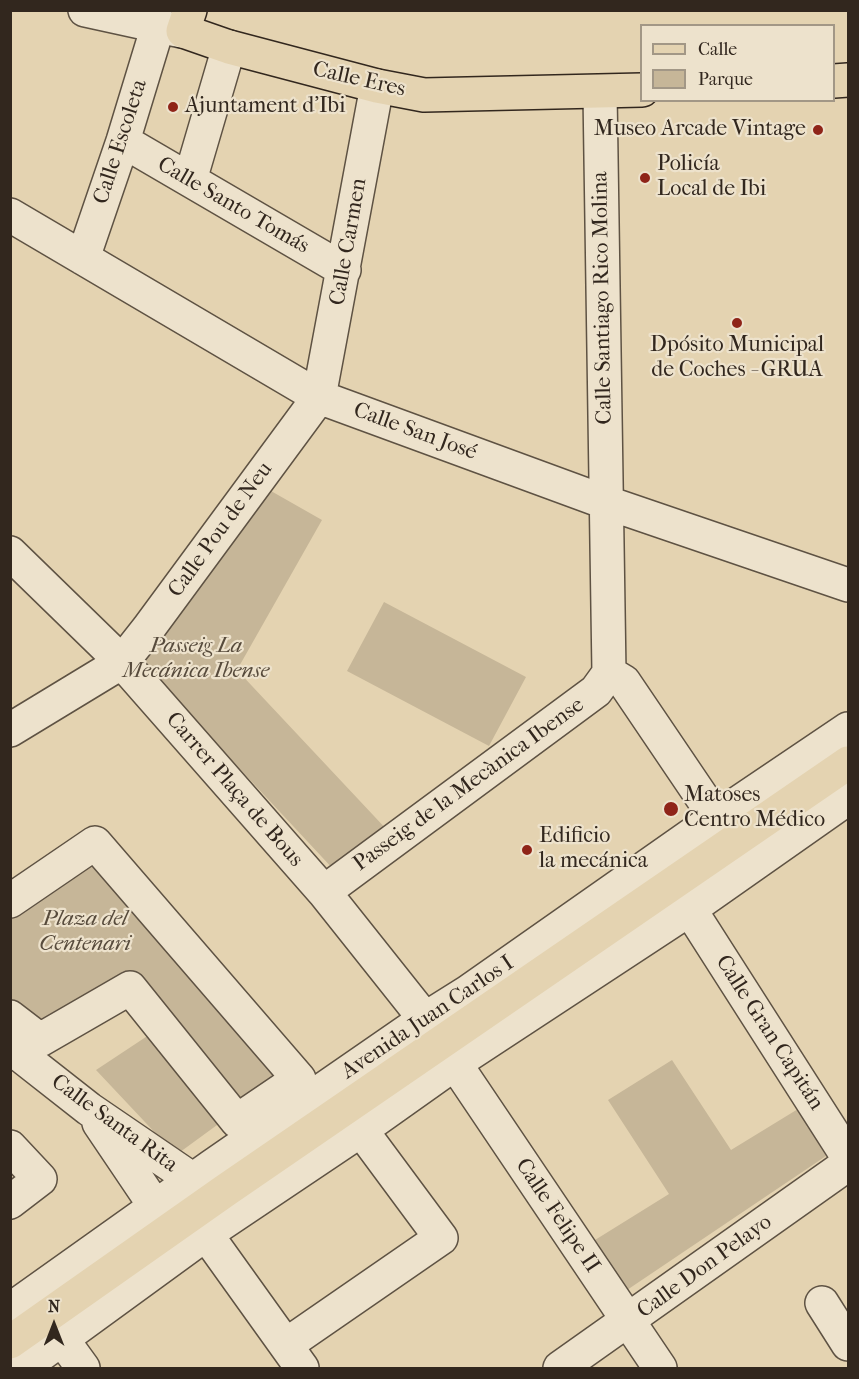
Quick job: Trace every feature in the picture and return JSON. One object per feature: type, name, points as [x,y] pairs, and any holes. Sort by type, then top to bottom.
[{"type":"main road","name":"Calle Eres","points":[[177,23],[229,47],[377,86],[424,95],[600,93],[640,90]]},
{"type":"main road","name":"Avenida Juan Carlos I","points":[[10,1342],[199,1224],[439,1042],[682,896],[738,837],[849,763]]},
{"type":"street","name":"Calle Eres","points":[[85,10],[177,23]]},
{"type":"street","name":"Calle Escoleta","points":[[83,258],[123,141],[177,23]]},
{"type":"street","points":[[190,180],[229,47]]},
{"type":"street","name":"Calle Carmen","points":[[320,397],[377,86]]},
{"type":"street","name":"Calle Santiago Rico Molina","points":[[600,93],[609,673]]},
{"type":"street","name":"Calle Santo Tomás","points":[[123,141],[344,270]]},
{"type":"street","name":"Calle San José","points":[[10,215],[320,397],[605,502],[849,585]]},
{"type":"street","name":"Calle Pou de Neu","points":[[122,662],[320,397]]},
{"type":"street","name":"Carrer Plaça de Bous","points":[[10,553],[122,662],[324,892],[439,1042]]},
{"type":"street","points":[[10,730],[122,662]]},
{"type":"street","points":[[609,673],[624,682],[716,818]]},
{"type":"street","name":"Passeig de la Mecànica Ibense","points":[[324,892],[596,691],[609,673]]},
{"type":"street","name":"Avenida Juan Carlos I","points":[[22,1368],[62,1339],[199,1224],[361,1130],[439,1042],[468,992],[716,818],[849,729]]},
{"type":"street","name":"Avenida Juan Carlos I","points":[[682,896],[849,798]]},
{"type":"street","points":[[10,901],[95,843],[299,1079],[237,1121],[130,988],[40,1040],[10,1017]]},
{"type":"street","name":"Calle Gran Capitán","points":[[682,896],[849,1157]]},
{"type":"street","name":"Avenida Juan Carlos I","points":[[10,1310],[193,1180],[439,1042]]},
{"type":"street","name":"Calle Felipe II","points":[[439,1042],[660,1368]]},
{"type":"street","name":"Calle Santa Rita","points":[[10,1047],[89,1109],[193,1180],[199,1224]]},
{"type":"street","points":[[89,1109],[154,1206]]},
{"type":"street","points":[[199,1224],[294,1357],[441,1238],[361,1130]]},
{"type":"street","points":[[10,1147],[40,1179],[10,1202]]},
{"type":"street","name":"Calle Don Pelayo","points":[[560,1368],[849,1164]]},
{"type":"street","points":[[822,1304],[849,1344]]},
{"type":"street","points":[[62,1339],[83,1368]]},
{"type":"street","points":[[842,1368],[849,1365]]},
{"type":"green space","name":"Passeig La Mecánica Ibense","points":[[271,491],[322,520],[237,670],[389,832],[335,871],[141,663]]},
{"type":"green space","points":[[384,602],[526,677],[489,746],[347,671]]},
{"type":"green space","name":"Plaza del Centenari","points":[[99,848],[299,1079],[242,1117],[129,981],[40,1035],[11,1011],[11,904]]},
{"type":"green space","points":[[161,1027],[228,1117],[176,1155],[96,1070]]},
{"type":"green space","points":[[672,1060],[731,1150],[798,1109],[826,1156],[627,1290],[595,1240],[669,1194],[608,1100]]},
{"type":"place","name":"Ajuntament d'Ibi","points":[[173,107]]},
{"type":"place","name":"Museo Arcade Vintage","points":[[818,130]]},
{"type":"place","name":"Policía Local de Ibi","points":[[645,178]]},
{"type":"place","name":"Dpósito Municipal de Coches - GRUA","points":[[737,323]]},
{"type":"place","name":"Matoses Centro Médico","points":[[671,809]]},
{"type":"place","name":"Edificio la mecánica","points":[[527,850]]}]
